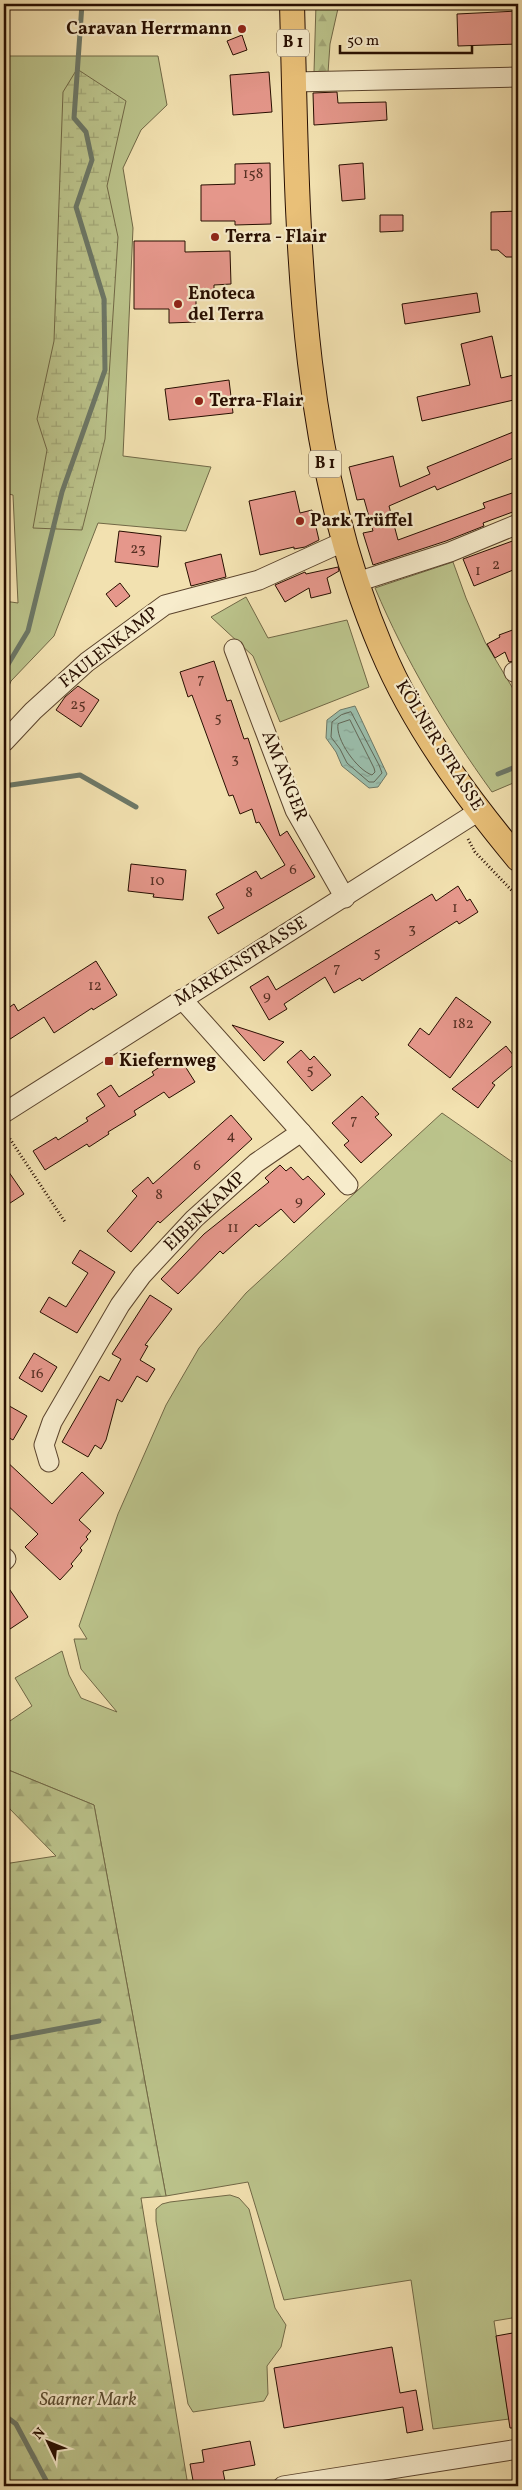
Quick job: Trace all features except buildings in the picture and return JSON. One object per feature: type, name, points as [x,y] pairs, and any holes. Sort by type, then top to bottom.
[{"type":"main road","name":"KÖLNER STRASSE","points":[[292,4],[298,231],[308,351],[321,449],[344,542],[382,650],[469,817],[518,859]]},
{"type":"street","points":[[294,82],[518,77]]},
{"type":"street","points":[[357,582],[450,552],[518,524]]},
{"type":"street","name":"FAULENKAMP","points":[[4,742],[33,711],[87,662],[165,604],[259,580],[344,542]]},
{"type":"street","name":"AM ANGER","points":[[234,649],[295,810],[345,898]]},
{"type":"street","name":"MARKENSTRASSE","points":[[4,1113],[345,898],[469,817]]},
{"type":"street","points":[[182,999],[348,1185]]},
{"type":"street","name":"EIBENKAMP","points":[[49,1462],[44,1445],[52,1422],[120,1305],[142,1275],[194,1219],[256,1163],[300,1132]]},
{"type":"street","points":[[283,2486],[518,2449]]},
{"type":"path","points":[[469,817],[475,852],[518,897]]},
{"type":"path","points":[[4,1129],[65,1222]]},
{"type":"green space","points":[[316,4],[339,4],[330,44],[328,73],[314,72]]},
{"type":"green space","points":[[4,56],[158,56],[167,105],[141,130],[123,168],[133,228],[123,456],[211,467],[186,531],[98,523],[54,636],[11,681],[4,698],[4,601],[18,603],[13,495],[4,493]]},
{"type":"green space","points":[[77,69],[126,101],[107,186],[118,237],[105,439],[82,530],[33,528],[47,450],[37,419],[54,341],[63,92]]},
{"type":"green space","points":[[453,562],[485,642],[518,697],[518,781],[492,792],[442,718],[400,642],[375,588]]},
{"type":"green space","points":[[246,597],[268,638],[347,620],[369,687],[280,722],[253,656],[211,617]]},
{"type":"green space","points":[[442,1113],[518,1166],[518,2317],[494,2321],[509,2419],[433,2429],[411,2280],[284,2300],[248,2182],[166,2196],[94,1805],[6,1769],[4,1765],[4,1725],[32,1706],[15,1678],[62,1651],[69,1675],[81,1698],[117,1712],[81,1669],[74,1639],[87,1639],[79,1626],[118,1514],[166,1405],[199,1348],[246,1293]]},
{"type":"green space","name":"Saarner Mark","points":[[4,1765],[6,1769],[94,1805],[166,2196],[141,2198],[188,2486],[4,2486],[4,1864],[56,1856],[4,1803]]},
{"type":"green space","points":[[230,2195],[239,2198],[249,2209],[275,2308],[286,2325],[281,2347],[267,2366],[268,2394],[264,2401],[193,2412],[188,2404],[156,2221],[156,2209],[162,2204],[170,2202]]},
{"type":"water","points":[[355,706],[387,774],[378,787],[369,788],[342,766],[336,752],[326,738],[327,720],[340,710]]},
{"type":"waterway","points":[[4,671],[28,631],[62,492],[105,370],[104,299],[76,207],[92,160],[86,132],[74,118],[82,4]]},
{"type":"waterway","points":[[498,774],[518,766]]},
{"type":"waterway","points":[[4,786],[80,775],[136,807]]},
{"type":"waterway","points":[[4,2039],[99,2021]]},
{"type":"waterway","points":[[4,2415],[16,2424],[49,2486]]},
{"type":"place","name":"Caravan Herrmann","points":[[242,29]]},
{"type":"place","name":"Terra - Flair","points":[[215,237]]},
{"type":"place","name":"Enoteca del Terra","points":[[178,304]]},
{"type":"place","name":"Terra-Flair","points":[[199,401]]},
{"type":"place","name":"Park Trüffel","points":[[300,521]]},
{"type":"place","name":"Kiefernweg","points":[[109,1061]]}]
